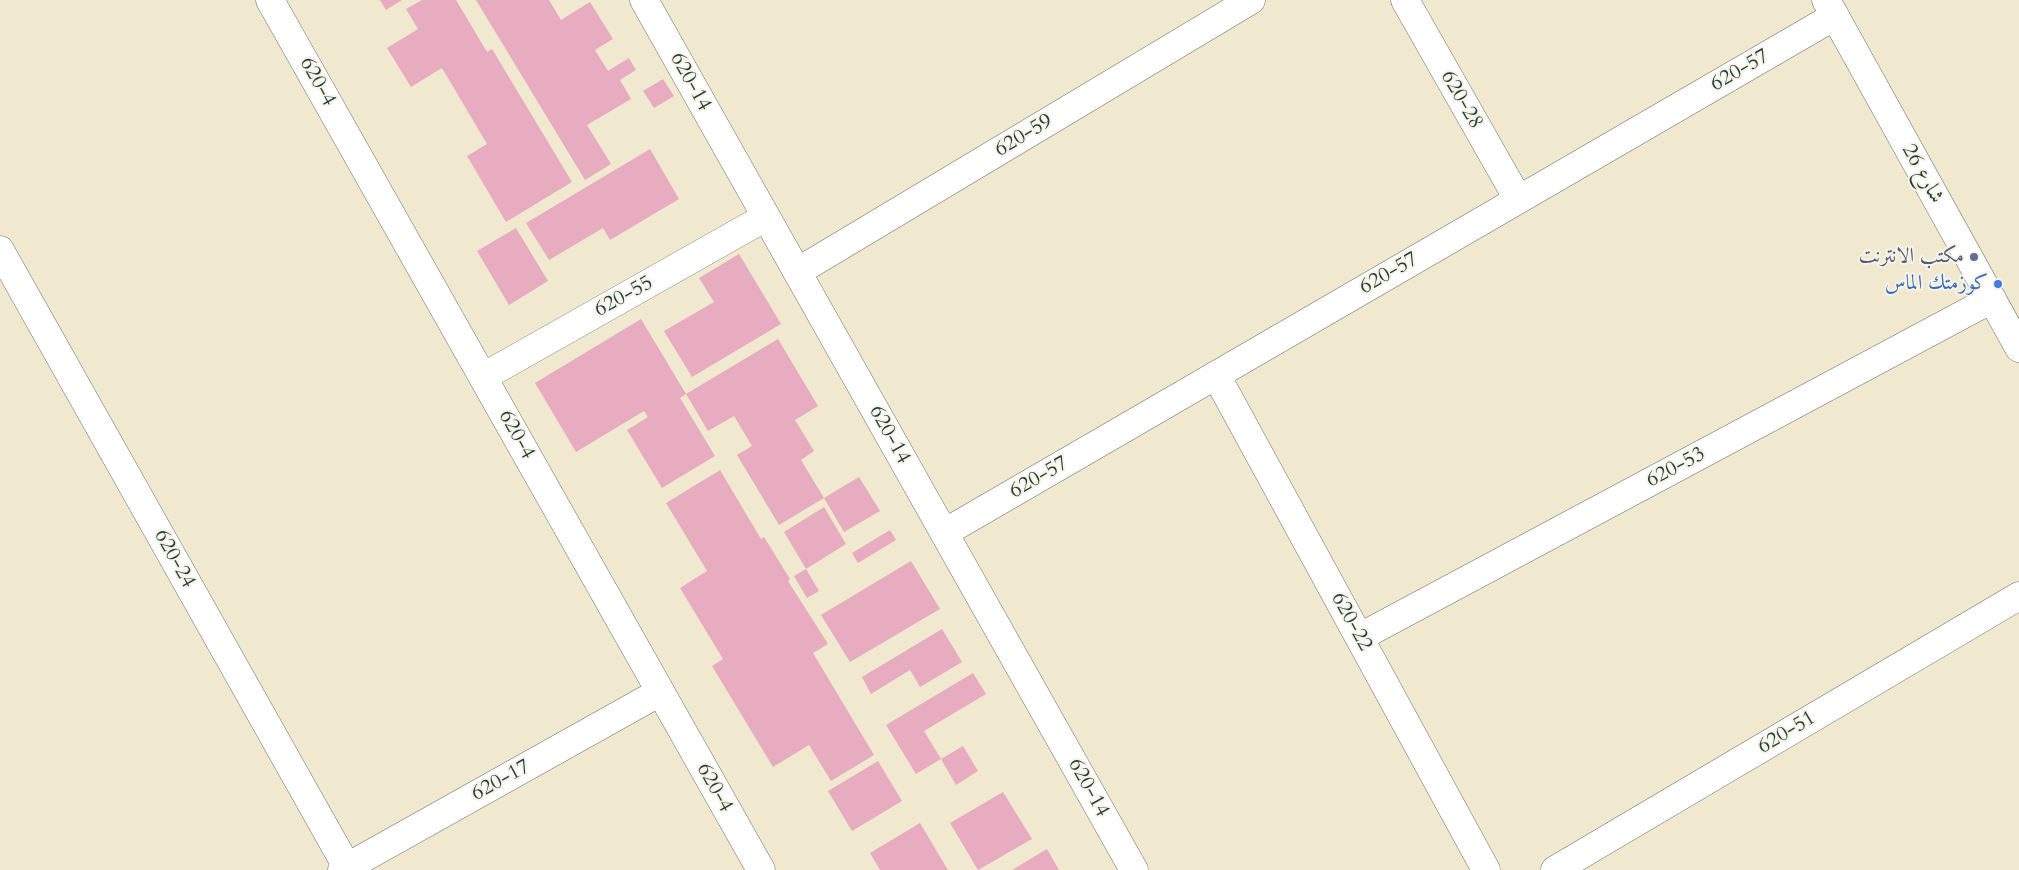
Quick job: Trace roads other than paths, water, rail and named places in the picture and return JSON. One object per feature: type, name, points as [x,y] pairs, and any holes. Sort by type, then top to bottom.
[{"type":"street","name":"620-4","points":[[270,0],[760,870]]},
{"type":"street","name":"620-14","points":[[644,0],[1134,870]]},
{"type":"street","name":"620-59","points":[[797,272],[1251,0]]},
{"type":"street","name":"620-28","points":[[1405,0],[1518,200]]},
{"type":"street","name":"620-57","points":[[944,533],[1518,200],[1830,8]]},
{"type":"street","name":"شارع 26","points":[[1830,8],[2019,348]]},
{"type":"street","name":"620-55","points":[[483,376],[766,218]]},
{"type":"street","name":"620-24","points":[[0,250],[345,869]]},
{"type":"street","name":"620-53","points":[[1360,638],[1992,299]]},
{"type":"street","name":"620-22","points":[[1216,374],[1486,870]]},
{"type":"street","name":"620-51","points":[[1554,870],[2019,596]]},
{"type":"street","name":"620-17","points":[[345,869],[660,692]]},
{"type":"place","name":"مكتب الانترنت","points":[[1974,257]]},
{"type":"place","name":"كوزمتك الماس","points":[[1998,284]]}]
